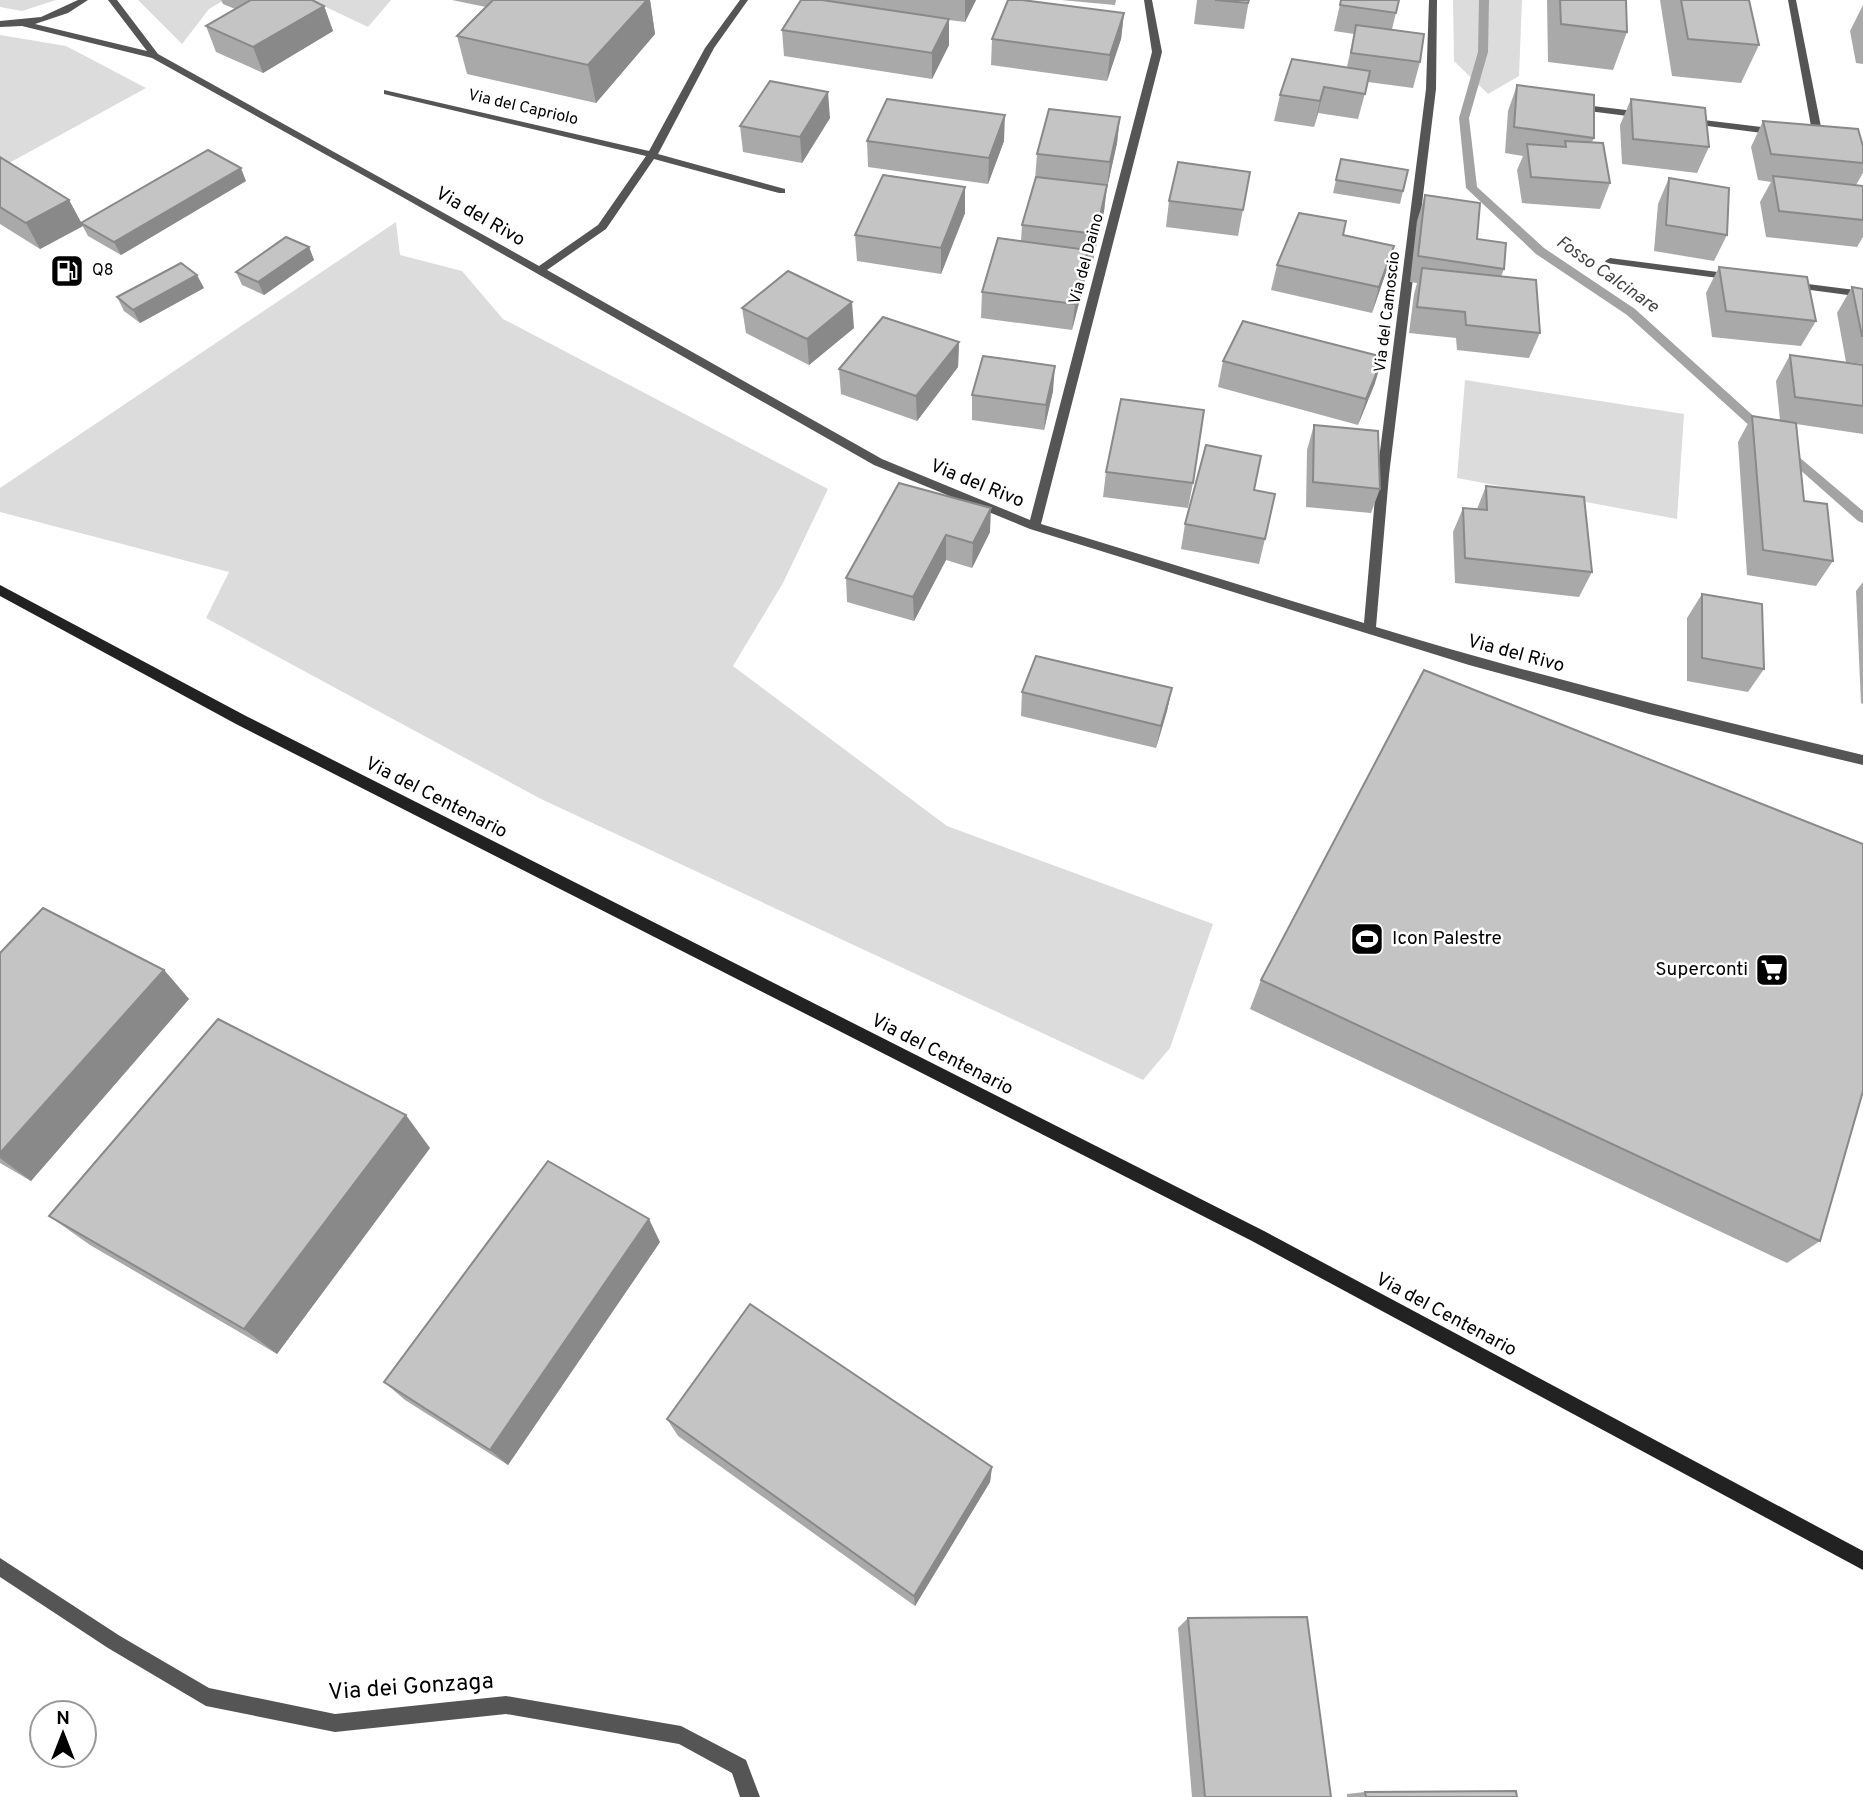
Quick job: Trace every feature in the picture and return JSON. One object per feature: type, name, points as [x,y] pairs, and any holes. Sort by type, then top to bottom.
[{"type":"street","points":[[0,24],[24,24],[67,11],[84,0]]},
{"type":"street","name":"Via del Rivo","points":[[112,0],[155,56]]},
{"type":"street","points":[[539,271],[602,227],[652,155],[710,48],[744,0]]},
{"type":"street","name":"Via del Daino","points":[[1034,526],[1157,52],[1148,0]]},
{"type":"street","name":"Via del Camoscio","points":[[1370,628],[1383,475],[1431,89],[1433,0]]},
{"type":"street","points":[[1792,0],[1818,137]]},
{"type":"street","name":"Via del Rivo","points":[[24,24],[155,56],[878,462],[1034,526],[1469,660],[1649,709],[1863,760]]},
{"type":"street","name":"Via del Capriolo","points":[[387,92],[652,155],[782,191]]},
{"type":"street","points":[[1561,105],[1656,117]]},
{"type":"street","points":[[1669,118],[1791,133]]},
{"type":"street","points":[[1804,135],[1829,138]]},
{"type":"street","points":[[1610,261],[1743,279]]},
{"type":"street","points":[[1783,284],[1863,294]]},
{"type":"street","name":"Via del Centenario","points":[[0,590],[241,720],[1258,1236],[1863,1561]]},
{"type":"street","name":"Via dei Gonzaga","points":[[0,1567],[114,1642],[206,1697],[335,1723],[506,1705],[681,1735],[739,1767],[750,1797]]},
{"type":"shaded area","points":[[0,0],[56,0],[22,11],[0,7]]},
{"type":"shaded area","points":[[138,0],[224,0],[209,9],[182,44]]},
{"type":"shaded area","points":[[311,0],[391,0],[368,27]]},
{"type":"shaded area","points":[[1453,0],[1522,0],[1519,76],[1488,94],[1454,61]]},
{"type":"shaded area","points":[[0,35],[66,46],[146,88],[0,168]]},
{"type":"shaded area","points":[[396,222],[400,255],[462,271],[503,319],[828,489],[783,583],[733,666],[947,826],[1213,924],[1170,1048],[1143,1080],[541,799],[206,618],[229,572],[0,512],[0,488]]},
{"type":"shaded area","points":[[1465,380],[1684,414],[1677,519],[1457,478]]},
{"type":"building","points":[[251,0],[312,0],[324,6],[253,47],[206,26]]},
{"type":"building","points":[[493,0],[647,0],[588,65],[457,36]]},
{"type":"building","points":[[801,0],[822,0],[949,19],[932,53],[782,30]]},
{"type":"building","points":[[1008,0],[1124,13],[1110,55],[992,39]]},
{"type":"building","points":[[1215,0],[1249,0],[1248,3]]},
{"type":"building","points":[[1341,0],[1399,0],[1396,13],[1340,5]]},
{"type":"building","points":[[1560,0],[1626,0],[1627,32],[1561,24]]},
{"type":"building","points":[[1681,0],[1749,0],[1759,45],[1688,39]]},
{"type":"building","points":[[1356,25],[1424,34],[1420,62],[1351,53]]},
{"type":"building","points":[[1292,59],[1370,71],[1365,94],[1324,87],[1320,101],[1280,95]]},
{"type":"building","points":[[770,81],[828,92],[800,137],[740,126]]},
{"type":"building","points":[[1517,85],[1594,95],[1594,138],[1514,127]]},
{"type":"building","points":[[887,99],[1005,115],[989,158],[867,141]]},
{"type":"building","points":[[1631,99],[1705,108],[1709,147],[1633,139]]},
{"type":"building","points":[[1049,109],[1120,117],[1110,162],[1037,154]]},
{"type":"building","points":[[1763,121],[1858,129],[1863,146],[1863,163],[1771,154]]},
{"type":"building","points":[[1565,141],[1603,143],[1610,183],[1531,177],[1527,144],[1566,147]]},
{"type":"building","points":[[208,150],[241,168],[114,242],[81,223]]},
{"type":"building","points":[[0,157],[69,200],[26,223],[0,207]]},
{"type":"building","points":[[1341,159],[1408,170],[1403,191],[1336,180]]},
{"type":"building","points":[[1178,162],[1250,172],[1243,210],[1169,201]]},
{"type":"building","points":[[883,175],[965,187],[941,248],[855,235]]},
{"type":"building","points":[[1773,176],[1863,186],[1863,220],[1779,211]]},
{"type":"building","points":[[1036,177],[1107,185],[1096,234],[1022,225]]},
{"type":"building","points":[[1669,178],[1729,188],[1727,235],[1666,225]]},
{"type":"building","points":[[1425,195],[1480,203],[1477,239],[1506,243],[1504,269],[1418,256]]},
{"type":"building","points":[[1299,213],[1346,221],[1343,235],[1394,246],[1379,287],[1277,265]]},
{"type":"building","points":[[286,237],[309,247],[258,282],[236,272]]},
{"type":"building","points":[[998,238],[1088,250],[1075,304],[982,292]]},
{"type":"building","points":[[181,263],[197,275],[133,310],[117,297]]},
{"type":"building","points":[[1719,267],[1807,277],[1816,321],[1726,311]]},
{"type":"building","points":[[1422,268],[1536,280],[1540,333],[1466,325],[1465,312],[1417,307]]},
{"type":"building","points":[[788,271],[852,302],[807,339],[742,308]]},
{"type":"building","points":[[1852,287],[1863,289],[1863,336],[1862,336]]},
{"type":"building","points":[[883,317],[959,342],[916,396],[839,369]]},
{"type":"building","points":[[1243,321],[1383,357],[1366,399],[1223,361]]},
{"type":"building","points":[[1790,355],[1863,365],[1863,406],[1795,397]]},
{"type":"building","points":[[983,356],[1055,366],[1046,405],[972,395]]},
{"type":"building","points":[[1121,399],[1204,410],[1193,483],[1106,472]]},
{"type":"building","points":[[1752,416],[1796,423],[1804,501],[1827,504],[1833,561],[1763,550]]},
{"type":"building","points":[[1314,425],[1378,431],[1380,489],[1313,482]]},
{"type":"building","points":[[1206,445],[1261,456],[1254,490],[1275,494],[1265,539],[1185,524]]},
{"type":"building","points":[[899,483],[991,508],[973,543],[946,535],[913,597],[846,578]]},
{"type":"building","points":[[1486,486],[1584,497],[1592,572],[1465,558],[1463,508],[1487,510]]},
{"type":"building","points":[[1702,594],[1762,604],[1764,669],[1702,658]]},
{"type":"building","points":[[1036,656],[1172,688],[1161,726],[1022,692]]},
{"type":"building","points":[[1424,670],[1863,844],[1863,1091],[1820,1241],[1261,980]]},
{"type":"building","points":[[43,908],[164,970],[0,1153],[0,953]]},
{"type":"building","points":[[218,1019],[406,1115],[244,1329],[49,1216]]},
{"type":"building","points":[[548,1161],[649,1219],[490,1450],[384,1382]]},
{"type":"building","points":[[750,1304],[992,1467],[914,1596],[667,1419]]},
{"type":"building","points":[[1307,1617],[1331,1797],[1205,1797],[1188,1618]]},
{"type":"building","points":[[1516,1791],[1517,1797],[1366,1797],[1365,1792]]},
{"type":"waterway","name":"Fosso Calcinare","points":[[1484,0],[1483,52],[1464,118],[1472,188],[1540,251],[1631,312],[1766,434]]},
{"type":"waterway","name":"Fosso Calcinare","points":[[1786,450],[1863,518]]},
{"type":"place","name":"Q8","points":[[67,271]]},
{"type":"place","name":"Icon Palestre","points":[[1367,939]]},
{"type":"place","name":"Superconti","points":[[1772,970]]}]
